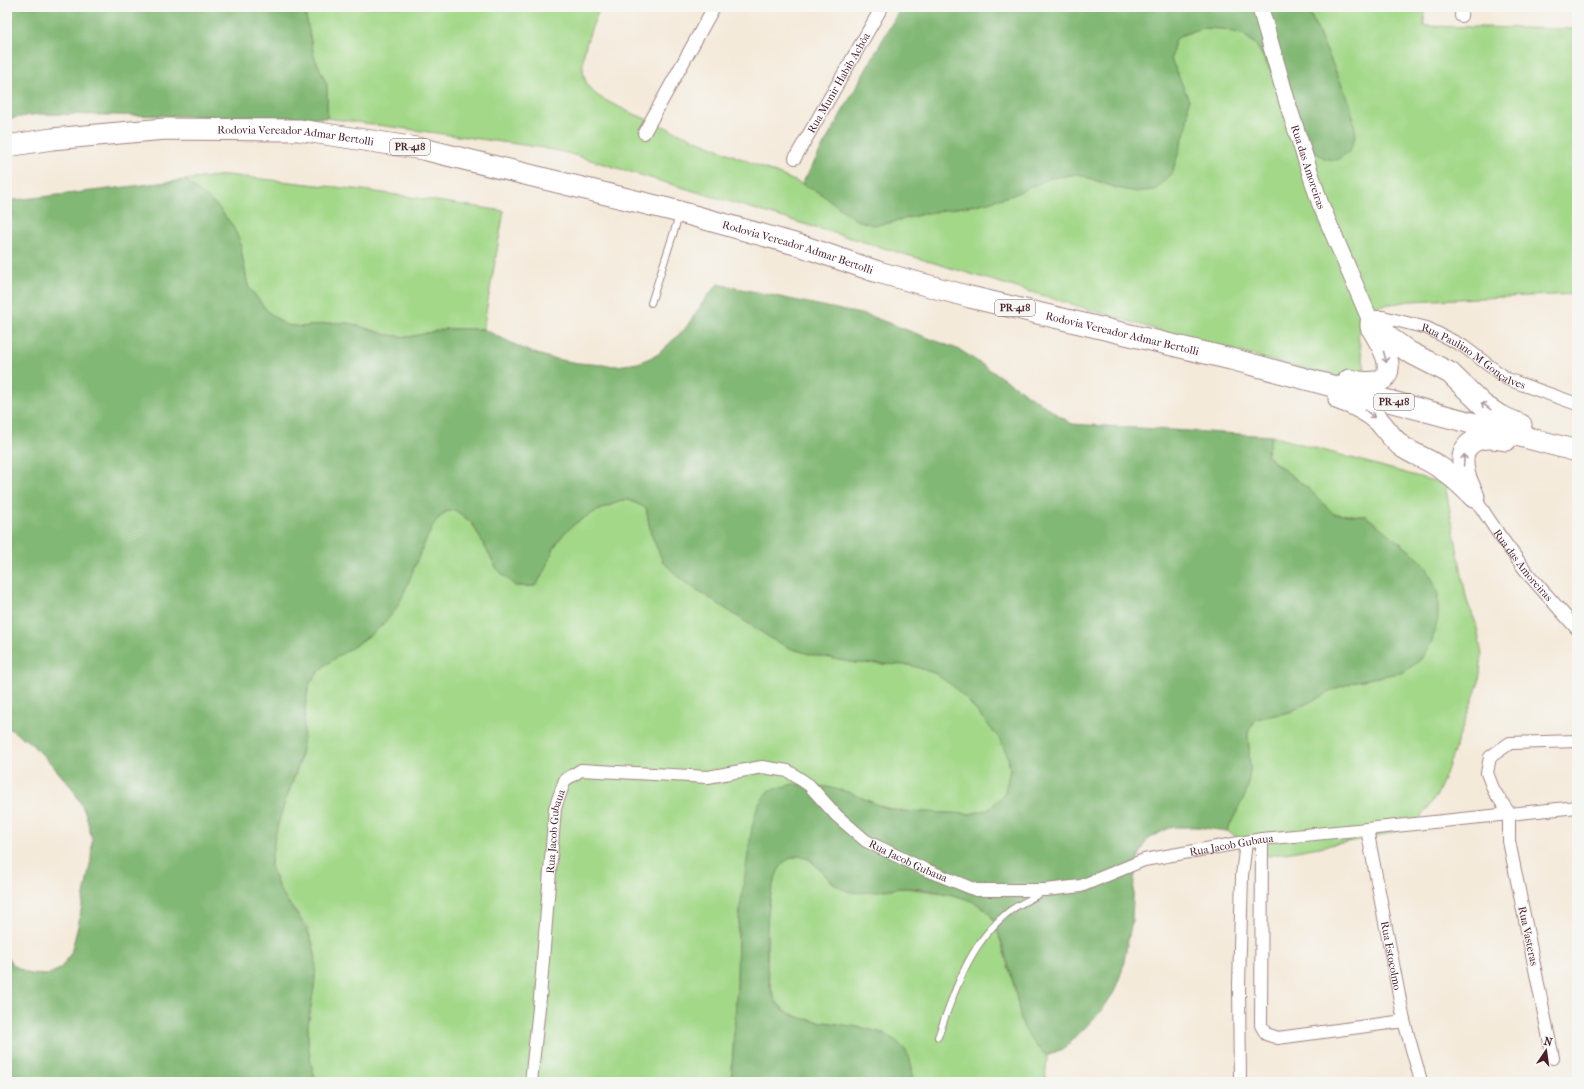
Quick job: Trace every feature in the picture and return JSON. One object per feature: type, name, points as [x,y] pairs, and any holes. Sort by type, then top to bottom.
[{"type":"highway","name":"Rodovia Vereador Admar Bertolli","points":[[7,146],[52,139],[165,129],[299,130],[423,149],[680,212],[802,246],[878,272],[970,297],[1231,360],[1577,450]]},
{"type":"highway","points":[[1370,319],[1371,327],[1387,358],[1386,374],[1382,380],[1374,383],[1366,384],[1246,355],[1231,360],[1240,368],[1353,403],[1367,411],[1380,422],[1391,437],[1404,448],[1439,467],[1474,497]]},
{"type":"highway","points":[[1370,319],[1391,339],[1409,352],[1450,373],[1483,405],[1500,416],[1543,433],[1556,444]]},
{"type":"highway","points":[[1474,497],[1464,472],[1462,459],[1465,450],[1472,442],[1481,438],[1493,437],[1539,446],[1556,444]]},
{"type":"street","points":[[644,133],[714,7]]},
{"type":"street","name":"Rua Munir Habib Achôa","points":[[795,158],[882,7]]},
{"type":"street","name":"Rua das Amoreiras","points":[[1260,7],[1289,108],[1320,203],[1370,319]]},
{"type":"street","name":"Rua Paulino M Gonçalves","points":[[1370,319],[1384,317],[1427,328],[1463,346],[1507,379],[1577,404]]},
{"type":"street","name":"Rua das Amoreiras","points":[[1474,497],[1500,536],[1577,629]]},
{"type":"street","points":[[1509,814],[1494,791],[1487,773],[1490,757],[1510,743],[1577,741]]},
{"type":"street","name":"Rua Jacob Gubaua","points":[[531,1082],[540,998],[555,808],[565,780],[581,770],[708,777],[762,767],[788,771],[809,785],[837,816],[866,841],[924,870],[976,890],[1046,890],[1081,886],[1144,860],[1262,839],[1577,807]]},
{"type":"street","name":"Rua Vasteras","points":[[1509,814],[1509,841],[1553,1058]]},
{"type":"street","name":"Rua Estocolmo","points":[[1367,829],[1404,1021],[1421,1081]]},
{"type":"street","points":[[1262,839],[1261,1025],[1266,1034],[1278,1038],[1404,1021]]},
{"type":"street","points":[[1240,1082],[1242,864],[1246,842]]},
{"type":"lane","points":[[651,303],[680,212]]},
{"type":"lane","points":[[938,1037],[960,976],[986,934],[1011,910],[1046,890]]},
{"type":"green space","points":[[7,7],[304,7],[314,56],[327,85],[327,118],[39,114],[7,119]]},
{"type":"green space","points":[[304,7],[600,7],[588,38],[583,60],[583,71],[586,81],[594,93],[629,112],[802,184],[820,193],[856,220],[889,223],[923,214],[980,204],[1013,195],[1050,178],[1078,174],[1116,188],[1189,100],[1171,59],[1175,40],[1182,35],[1202,28],[1223,29],[1244,35],[1256,45],[1270,69],[1356,134],[1350,103],[1307,7],[1425,7],[1424,26],[1577,29],[1577,294],[1410,301],[1372,307],[1360,316],[1358,337],[1365,369],[1358,383],[1181,337],[567,153],[538,147],[327,118],[327,85],[314,56]]},
{"type":"green space","points":[[901,7],[1307,7],[1350,103],[1356,134],[1350,151],[1337,160],[1326,159],[1311,150],[1270,69],[1256,45],[1244,35],[1223,29],[1202,28],[1182,35],[1175,40],[1171,59],[1189,100],[1187,125],[1172,174],[1155,190],[1137,192],[1116,188],[1078,174],[1050,178],[1013,195],[980,204],[873,225],[856,220],[820,193],[802,184]]},
{"type":"green space","points":[[226,175],[363,190],[504,211],[483,329],[445,329],[409,337],[388,335],[348,323],[331,323],[302,327],[286,325],[268,312],[248,286],[239,239],[232,225],[218,207],[185,180]]},
{"type":"green space","points":[[185,180],[218,207],[232,225],[239,239],[248,286],[268,312],[286,325],[302,327],[331,323],[349,323],[388,335],[409,337],[445,329],[483,329],[528,351],[550,358],[578,363],[617,366],[638,363],[657,355],[685,329],[708,295],[718,284],[870,316],[960,350],[1072,424],[1272,436],[1266,456],[1310,490],[1334,514],[1366,516],[1414,554],[1426,566],[1438,592],[1438,619],[1432,641],[1421,659],[1404,672],[1357,681],[1339,687],[1290,712],[1256,719],[1248,732],[1250,770],[1247,791],[1227,831],[1197,827],[1170,827],[1147,840],[1138,858],[1134,880],[1132,920],[1122,971],[1114,992],[1102,1010],[1065,1048],[1047,1056],[1028,1035],[1023,1026],[1015,988],[998,931],[988,912],[982,906],[961,897],[936,891],[913,888],[891,889],[865,893],[852,892],[839,887],[829,879],[816,864],[805,857],[795,856],[785,861],[778,871],[773,885],[768,912],[767,968],[774,998],[783,1010],[797,1017],[876,1031],[893,1039],[906,1051],[908,1055],[913,1082],[731,1082],[737,985],[738,930],[741,902],[752,827],[758,805],[769,790],[793,784],[827,787],[848,792],[883,807],[899,811],[971,814],[991,808],[1005,792],[1010,770],[1008,756],[999,738],[969,702],[953,686],[934,673],[910,665],[856,663],[813,655],[792,649],[772,639],[682,580],[663,562],[651,534],[646,508],[627,499],[586,517],[568,530],[560,538],[554,548],[543,573],[535,586],[515,586],[497,569],[472,523],[455,510],[445,512],[432,528],[403,595],[394,611],[381,626],[370,635],[321,669],[308,687],[303,743],[275,836],[271,864],[274,878],[307,932],[312,943],[315,956],[316,965],[308,1027],[308,1041],[312,1068],[316,1082],[7,1082],[7,957],[13,965],[30,974],[47,975],[60,969],[71,953],[78,926],[91,860],[92,840],[86,814],[73,789],[45,757],[29,742],[7,727],[7,201]]},
{"type":"green space","points":[[1272,436],[1445,484],[1467,601],[1476,623],[1482,655],[1479,682],[1444,779],[1437,795],[1420,819],[1402,829],[1381,836],[1268,856],[1227,831],[1247,791],[1250,770],[1248,732],[1256,719],[1290,712],[1339,687],[1357,681],[1404,672],[1421,659],[1432,641],[1366,516],[1334,514],[1310,490],[1266,455]]},
{"type":"green space","points":[[627,499],[646,508],[651,534],[682,580],[772,639],[792,649],[813,655],[856,663],[910,665],[934,673],[953,686],[969,702],[999,738],[1008,756],[1010,770],[1005,792],[991,808],[971,814],[899,811],[883,807],[848,792],[741,902],[738,930],[737,985],[731,1082],[316,1082],[311,1065],[308,1043],[308,1026],[316,958],[313,943],[306,926],[280,891],[271,865],[274,832],[300,762],[306,702],[310,682],[329,661],[359,643],[384,623],[435,522],[446,512],[455,510],[472,523],[497,569],[515,586],[535,586],[543,573],[554,548],[560,538],[568,530],[586,517]]},
{"type":"green space","points":[[799,856],[810,860],[832,882],[884,889],[906,888],[949,894],[970,900],[987,910],[995,922],[1012,978],[1023,1026],[1038,1048],[1047,1056],[1045,1082],[913,1082],[912,1066],[884,1033],[800,1018],[784,1010],[774,999],[767,970],[767,920],[772,887],[778,869],[786,860]]}]
